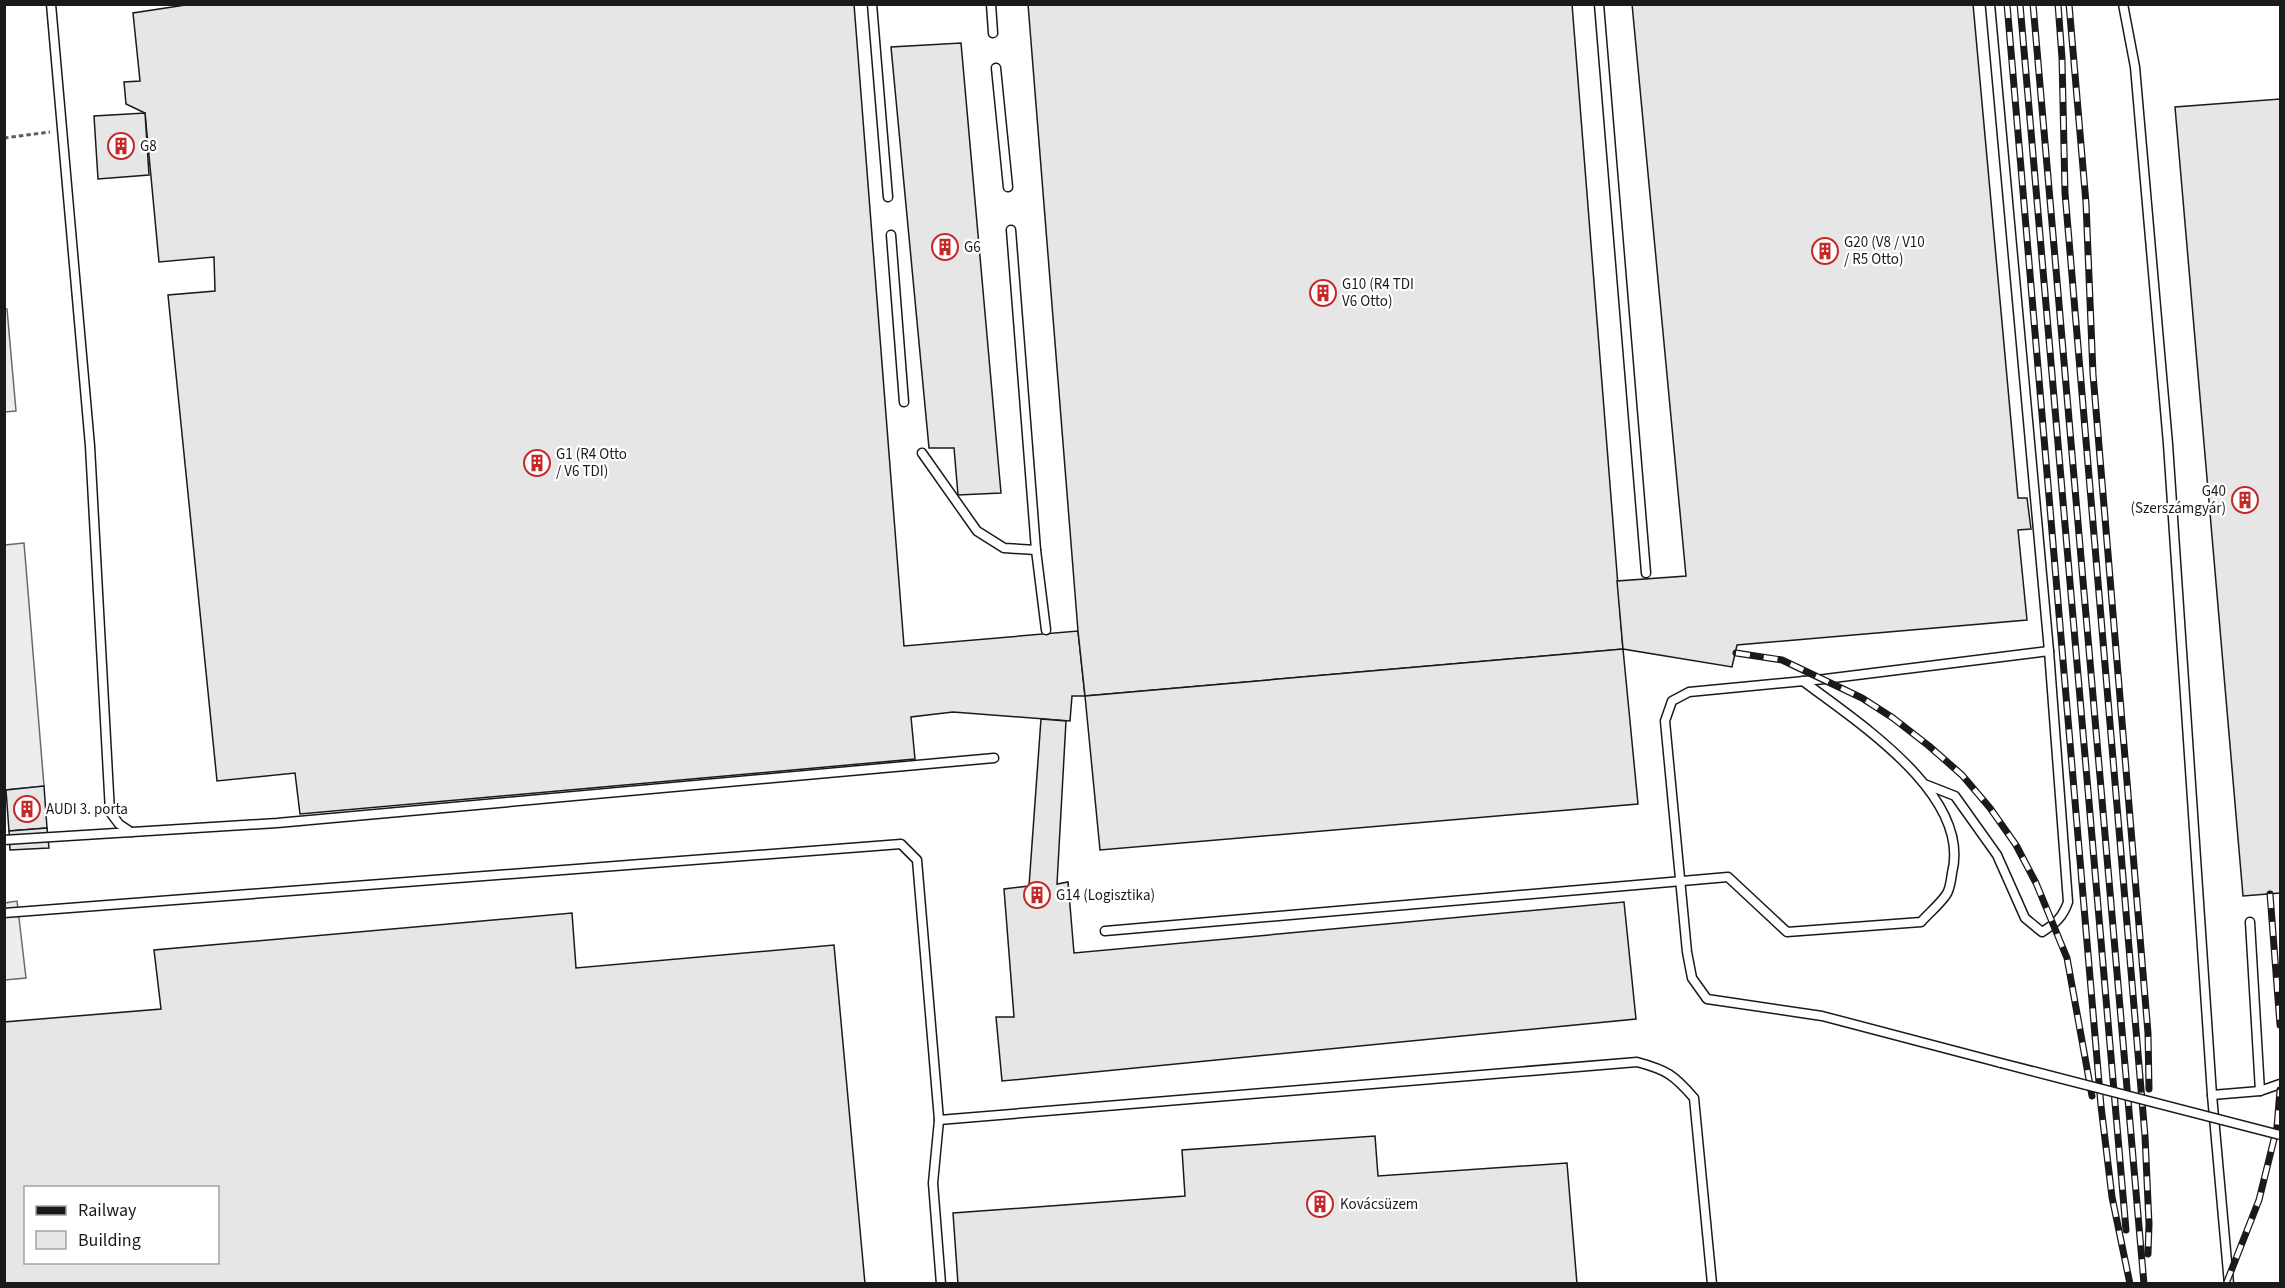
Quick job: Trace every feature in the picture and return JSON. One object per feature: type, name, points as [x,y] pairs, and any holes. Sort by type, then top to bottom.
[{"type":"lane","points":[[51,4],[90,446],[110,812],[119,824],[131,832]]},
{"type":"lane","points":[[872,4],[888,197]]},
{"type":"lane","points":[[991,4],[993,33]]},
{"type":"lane","points":[[1599,4],[1646,573]]},
{"type":"lane","points":[[1925,784],[1955,796],[1997,855],[2025,918],[2042,932],[2054,925],[2064,914],[2068,902],[2049,651],[1990,4]]},
{"type":"lane","points":[[2123,4],[2135,67],[2168,444],[2212,1095],[2229,1284]]},
{"type":"lane","points":[[996,68],[1008,187]]},
{"type":"lane","points":[[1011,230],[1036,550],[1046,630]]},
{"type":"lane","points":[[891,235],[904,402]]},
{"type":"lane","points":[[922,453],[976,531],[1004,548],[1036,550]]},
{"type":"lane","points":[[2049,651],[1803,681],[1689,692],[1672,701],[1665,721],[1687,952],[1692,978],[1707,999],[1822,1016],[2280,1135]]},
{"type":"lane","points":[[1105,931],[1728,877],[1787,932],[1921,922],[1948,894],[1956,858],[1945,813],[1925,784],[1883,742],[1803,681]]},
{"type":"lane","points":[[4,840],[277,823],[994,758]]},
{"type":"lane","points":[[4,913],[901,844],[917,860],[939,1120],[933,1183],[941,1284]]},
{"type":"lane","points":[[2250,922],[2260,1091]]},
{"type":"lane","points":[[939,1120],[1637,1062],[1661,1068],[1678,1080],[1694,1098],[1712,1284]]},
{"type":"lane","points":[[2212,1095],[2260,1091],[2280,1084]]},
{"type":"path","points":[[4,138],[62,130]]},
{"type":"shaded area","points":[[5,309],[7,309],[16,411],[5,412]]},
{"type":"shaded area","points":[[24,543],[44,786],[5,790],[5,545]]},
{"type":"shaded area","points":[[17,901],[26,978],[5,980],[5,903]]},
{"type":"building","name":"G1 (R4 Otto / V6 TDI)","points":[[192,4],[854,4],[904,646],[1078,631],[1085,696],[1072,696],[1070,721],[953,712],[911,717],[915,759],[300,814],[295,773],[217,781],[168,295],[215,291],[214,257],[159,262],[145,113],[126,104],[124,82],[140,81],[133,13]]},
{"type":"building","name":"G10 (R4 TDI V6 Otto)","points":[[1028,4],[1572,4],[1623,649],[1085,696]]},
{"type":"building","name":"G20 (V8 / V10 / R5 Otto)","points":[[1632,4],[1973,4],[2018,498],[2027,498],[2031,529],[2018,530],[2027,620],[1737,645],[1732,667],[1623,649],[1617,581],[1686,576]]},
{"type":"building","name":"G6","points":[[961,43],[1001,493],[958,495],[954,448],[929,448],[891,47]]},
{"type":"building","name":"G40 (Szerszámgyár)","points":[[2280,99],[2280,893],[2243,896],[2175,107]]},
{"type":"building","name":"G8","points":[[145,113],[149,175],[98,179],[94,116]]},
{"type":"building","points":[[1623,649],[1638,804],[1100,850],[1085,696]]},
{"type":"building","name":"G14 (Logisztika)","points":[[1041,719],[1066,721],[1057,884],[1068,882],[1074,953],[1624,902],[1636,1019],[1002,1081],[996,1017],[1014,1017],[1004,889],[1029,886]]},
{"type":"building","name":"AUDI 3. porta","points":[[44,786],[47,828],[9,831],[6,790]]},
{"type":"building","points":[[47,828],[49,848],[10,850],[9,831]]},
{"type":"building","points":[[572,913],[576,968],[834,945],[865,1284],[4,1284],[4,1022],[161,1009],[154,950]]},
{"type":"building","name":"Kovácsüzem","points":[[1375,1136],[1378,1176],[1567,1163],[1577,1284],[958,1284],[953,1213],[1185,1196],[1182,1150]]},
{"type":"railway","points":[[2007,4],[2101,1106],[2112,1197],[2130,1284]]},
{"type":"railway","points":[[2020,4],[2126,1230]]},
{"type":"railway","points":[[2033,4],[2144,1284]]},
{"type":"railway","points":[[2058,4],[2062,58],[2065,193],[2145,1136],[2148,1254]]},
{"type":"railway","points":[[2069,4],[2086,203],[2093,374],[2148,1033],[2149,1089]]},
{"type":"railway","points":[[1736,653],[1782,660],[1862,698],[1929,746],[1962,775],[1990,808],[2016,845],[2036,883],[2067,958],[2092,1096]]},
{"type":"railway","points":[[2270,894],[2280,1025]]},
{"type":"railway","points":[[2226,1284],[2259,1200],[2277,1127],[2280,1090]]},
{"type":"place","name":"G8","points":[[121,146]]},
{"type":"place","name":"G6","points":[[945,247]]},
{"type":"place","name":"G20 (V8 / V10 / R5 Otto)","points":[[1825,251]]},
{"type":"place","name":"G10 (R4 TDI V6 Otto)","points":[[1323,293]]},
{"type":"place","name":"G1 (R4 Otto / V6 TDI)","points":[[537,463]]},
{"type":"place","name":"G40 (Szerszámgyár)","points":[[2245,500]]},
{"type":"place","name":"AUDI 3. porta","points":[[27,809]]},
{"type":"place","name":"G14 (Logisztika)","points":[[1037,895]]},
{"type":"place","name":"Kovácsüzem","points":[[1320,1204]]}]
